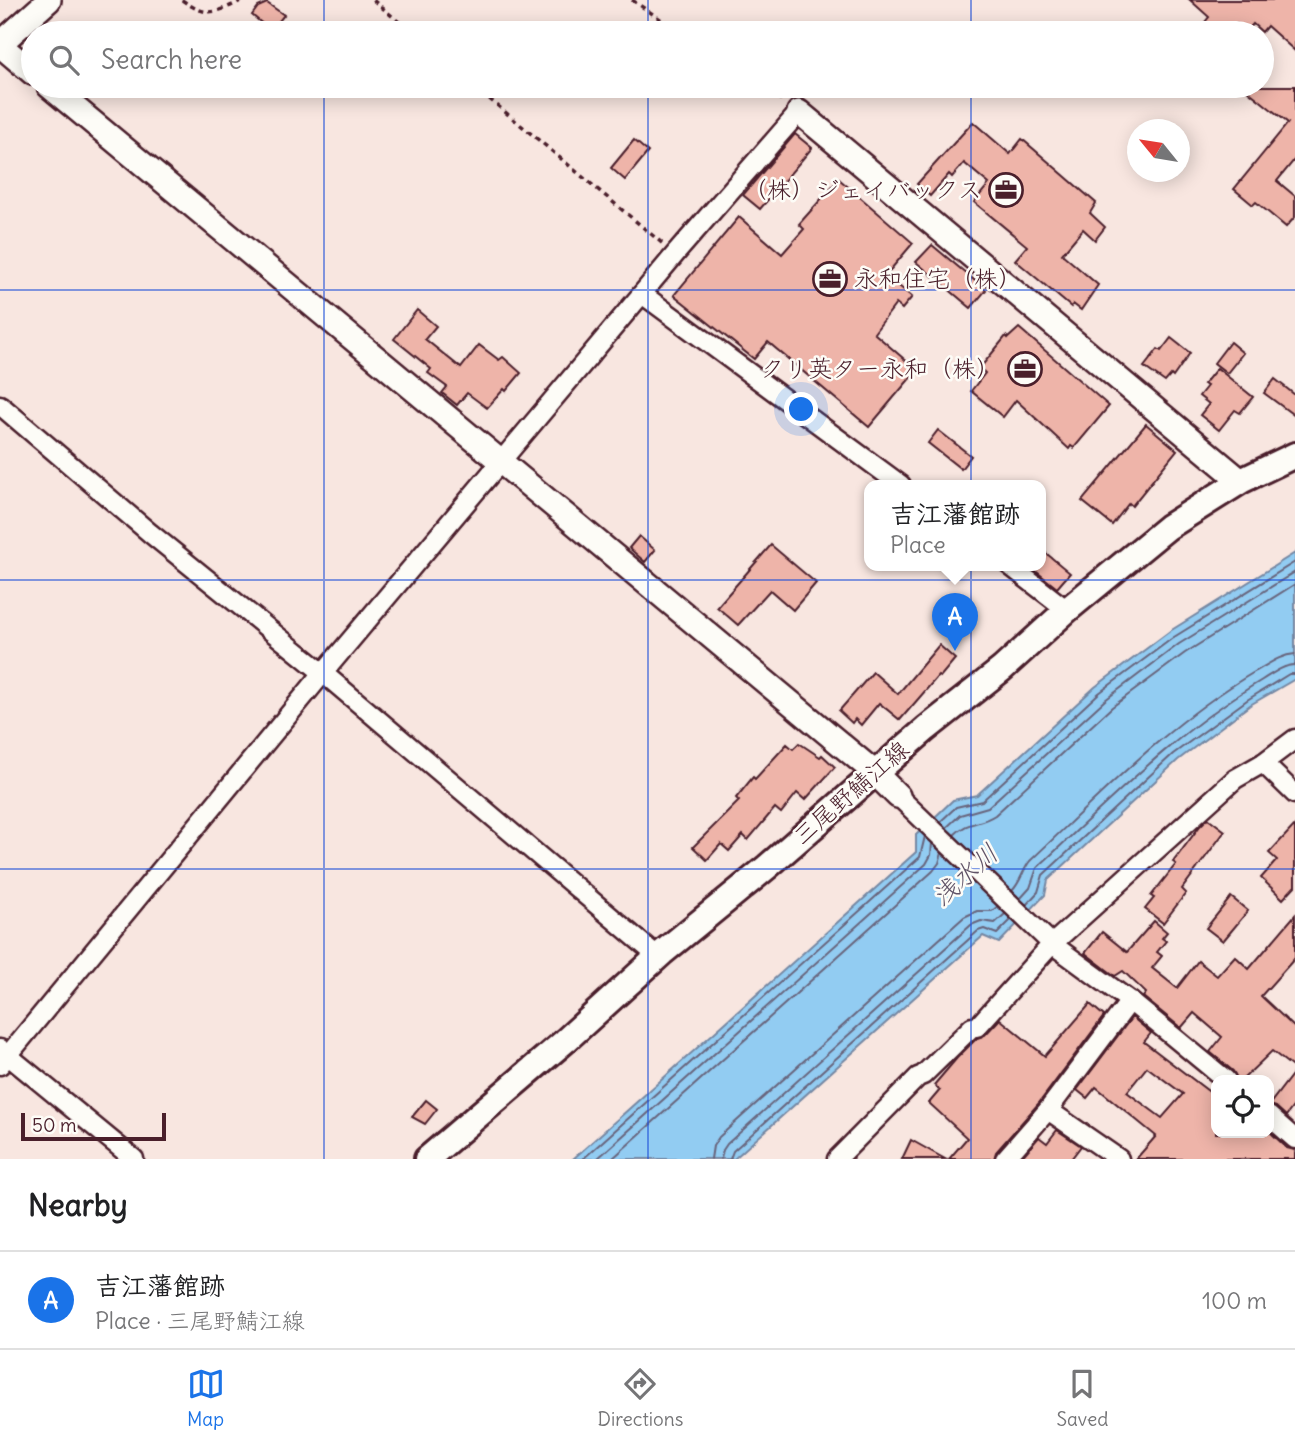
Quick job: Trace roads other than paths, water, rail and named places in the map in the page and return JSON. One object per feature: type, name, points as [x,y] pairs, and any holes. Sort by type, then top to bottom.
[{"type":"main road","name":"三尾野鯖江線","points":[[427,1159],[874,772],[1002,669],[1067,610],[1168,527],[1241,481],[1295,455]]},
{"type":"street","points":[[26,21],[49,0]]},
{"type":"street","points":[[21,26],[0,45],[21,62]]},
{"type":"street","points":[[64,98],[874,772],[1052,944],[1130,1001],[1221,1075]]},
{"type":"street","points":[[134,1159],[3,1056],[642,294],[799,112],[1241,481]]},
{"type":"street","points":[[642,294],[894,480]]},
{"type":"street","points":[[0,405],[150,533],[323,673],[656,955],[662,953]]},
{"type":"street","points":[[1017,571],[1067,610]]},
{"type":"street","points":[[837,1159],[918,1077],[923,1076],[972,1027],[977,1027],[1052,944],[1235,779],[1263,763],[1295,739]]},
{"type":"street","points":[[1263,763],[1295,794]]},
{"type":"street","points":[[1005,1159],[1048,1110],[1130,1001]]},
{"type":"street","points":[[1048,1110],[1119,1159]]},
{"type":"street","points":[[1274,1120],[1295,1139]]},
{"type":"water","name":"浅水川","points":[[1295,553],[1295,679],[1250,705],[1178,760],[1048,880],[1045,895],[999,943],[983,936],[734,1159],[573,1159],[916,852],[916,835],[953,800],[977,795],[1095,687],[1170,631]]},
{"type":"place","name":"（株）ジェイバックス","points":[[1006,190]]},
{"type":"place","name":"永和住宅（株）","points":[[830,279]]},
{"type":"place","name":"クリ英ター永和（株）","points":[[1025,369]]},
{"type":"place","name":"吉江藩館跡","points":[[955,651]]}]
